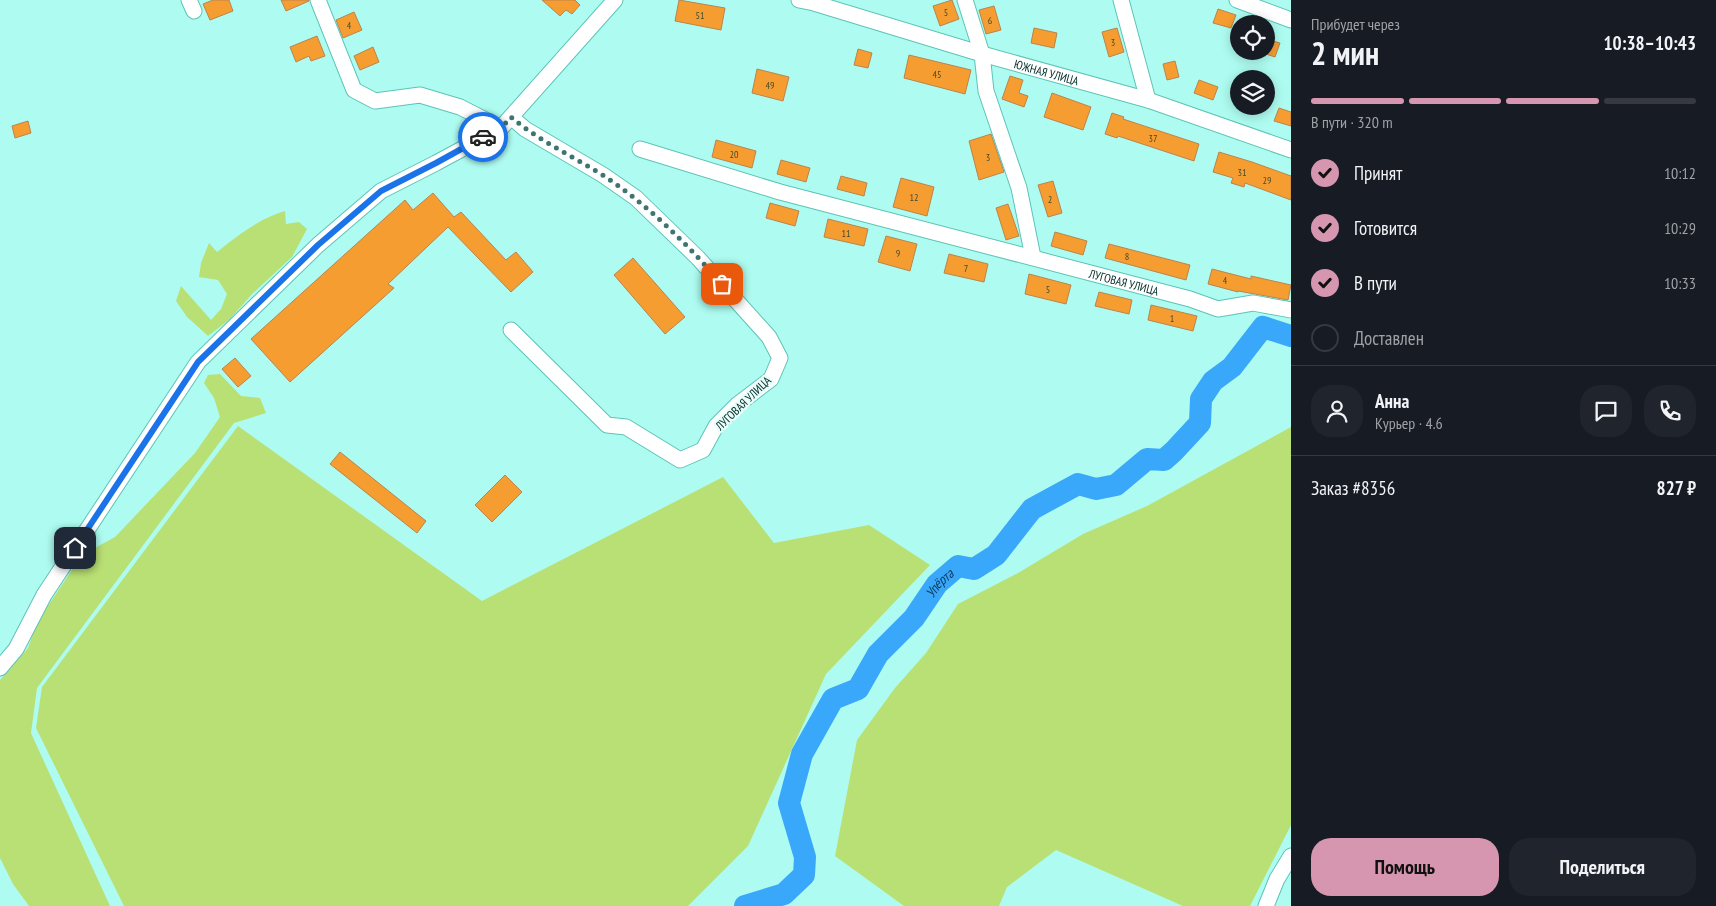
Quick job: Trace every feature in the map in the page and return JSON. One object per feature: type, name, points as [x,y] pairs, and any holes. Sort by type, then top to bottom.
[{"type":"street","points":[[318,0],[354,90],[376,101],[420,95],[506,122]]},
{"type":"street","points":[[0,668],[16,649],[44,595],[198,362],[318,245],[381,191],[436,163],[506,122],[615,0]]},
{"type":"street","name":"ЮЖНАЯ УЛИЦА","points":[[799,0],[814,2],[982,54],[1148,100],[1291,150]]},
{"type":"street","points":[[965,0],[982,54],[986,91],[1019,188],[1033,258]]},
{"type":"street","points":[[1121,0],[1148,100]]},
{"type":"street","points":[[1237,0],[1291,20]]},
{"type":"street","name":"ЛУГОВАЯ УЛИЦА","points":[[506,122],[525,129],[603,175],[636,198],[698,258],[769,337],[780,358],[771,378],[737,405],[716,426],[703,450],[680,460],[626,427],[607,425],[511,330]]},
{"type":"street","name":"ЛУГОВАЯ УЛИЦА","points":[[640,149],[780,192],[1190,299],[1218,309],[1253,303],[1291,310]]},
{"type":"street","points":[[1266,906],[1277,879],[1291,856]]},
{"type":"green space","points":[[285,211],[286,224],[299,222],[307,229],[292,257],[252,294],[230,319],[208,336],[187,317],[176,301],[181,286],[211,320],[221,309],[227,294],[218,280],[199,277],[201,263],[209,243],[217,252],[258,223]]},
{"type":"green space","points":[[220,374],[241,396],[260,398],[266,413],[234,423],[37,688],[31,733],[110,906],[29,906],[13,884],[0,858],[0,680],[28,648],[37,622],[82,555],[115,537],[195,453],[220,417],[214,398],[204,383],[208,375]]},
{"type":"green space","points":[[238,426],[482,601],[723,477],[774,543],[869,525],[930,565],[826,674],[748,846],[688,906],[124,906],[36,728],[42,687]]},
{"type":"green space","points":[[1291,427],[1291,825],[1250,906],[1183,906],[1056,850],[1007,887],[999,906],[904,906],[835,856],[857,740],[895,688],[926,653],[958,604],[1018,573],[1083,534],[1147,506]]},
{"type":"building","points":[[213,0],[229,0],[233,11],[210,20],[203,4]]},
{"type":"building","points":[[281,0],[309,0],[309,1],[286,11]]},
{"type":"building","points":[[542,0],[575,0],[580,5],[572,14],[566,10],[560,16]]},
{"type":"building","points":[[679,0],[725,8],[721,30],[675,21]]},
{"type":"building","points":[[952,0],[959,19],[940,26],[933,6]]},
{"type":"building","points":[[994,6],[1001,30],[986,34],[979,10]]},
{"type":"building","points":[[1218,9],[1236,15],[1230,15],[1230,28],[1213,23]]},
{"type":"building","points":[[354,12],[362,30],[343,38],[336,20]]},
{"type":"building","points":[[1034,28],[1057,33],[1054,48],[1031,43]]},
{"type":"building","points":[[1117,28],[1124,52],[1109,57],[1102,32]]},
{"type":"building","points":[[317,36],[325,56],[311,61],[309,56],[296,62],[290,47]]},
{"type":"building","points":[[1275,42],[1280,43],[1275,57]]},
{"type":"building","points":[[373,47],[379,62],[360,70],[354,56]]},
{"type":"building","points":[[858,49],[872,53],[868,68],[854,65]]},
{"type":"building","points":[[909,55],[971,70],[965,94],[904,78]]},
{"type":"building","points":[[1175,61],[1179,77],[1167,80],[1163,64]]},
{"type":"building","points":[[757,69],[789,77],[783,101],[752,93]]},
{"type":"building","points":[[1010,76],[1023,80],[1019,93],[1028,96],[1024,107],[1002,99]]},
{"type":"building","points":[[1199,80],[1218,87],[1213,100],[1194,93]]},
{"type":"building","points":[[1052,93],[1091,107],[1083,130],[1044,117]]},
{"type":"building","points":[[1279,108],[1291,112],[1291,126],[1274,121]]},
{"type":"building","points":[[1112,113],[1124,117],[1123,119],[1199,144],[1194,161],[1118,136],[1117,138],[1105,134]]},
{"type":"building","points":[[28,121],[31,133],[15,138],[12,126]]},
{"type":"building","points":[[991,134],[1004,172],[979,180],[969,141]]},
{"type":"building","points":[[716,140],[756,151],[752,168],[712,157]]},
{"type":"building","points":[[1219,152],[1291,176],[1291,200],[1245,183],[1244,187],[1231,183],[1233,178],[1213,172]]},
{"type":"building","points":[[781,160],[810,168],[806,182],[777,174]]},
{"type":"building","points":[[841,176],[867,183],[864,196],[837,189]]},
{"type":"building","points":[[901,178],[934,187],[927,216],[893,207]]},
{"type":"building","points":[[1053,181],[1062,213],[1048,217],[1038,185]]},
{"type":"building","points":[[433,193],[454,217],[461,212],[506,260],[516,252],[533,272],[511,292],[448,227],[388,284],[394,288],[290,382],[251,339],[405,200],[413,210]]},
{"type":"building","points":[[770,203],[799,211],[795,226],[766,218]]},
{"type":"building","points":[[1008,204],[1019,236],[1006,240],[996,208]]},
{"type":"building","points":[[828,219],[868,229],[864,246],[824,237]]},
{"type":"building","points":[[1055,232],[1087,241],[1083,255],[1051,246]]},
{"type":"building","points":[[886,236],[917,244],[910,271],[878,262]]},
{"type":"building","points":[[1109,244],[1190,265],[1186,280],[1105,258]]},
{"type":"building","points":[[949,254],[988,264],[984,282],[944,273]]},
{"type":"building","points":[[633,258],[685,317],[665,334],[614,275]]},
{"type":"building","points":[[1212,269],[1251,279],[1251,276],[1291,285],[1288,300],[1238,292],[1208,284]]},
{"type":"building","points":[[1029,274],[1071,285],[1066,304],[1025,294]]},
{"type":"building","points":[[1099,292],[1132,300],[1129,314],[1095,306]]},
{"type":"building","points":[[1151,305],[1197,316],[1193,331],[1148,320]]},
{"type":"building","points":[[235,358],[251,376],[238,387],[222,369]]},
{"type":"building","points":[[340,452],[426,521],[417,533],[330,464]]},
{"type":"building","points":[[505,475],[522,492],[492,522],[475,505]]},
{"type":"waterway","name":"Упёрта","points":[[745,906],[784,894],[804,875],[805,857],[789,803],[802,754],[833,699],[858,689],[878,654],[914,618],[937,584],[958,566],[974,569],[996,555],[1032,509],[1078,484],[1096,489],[1116,485],[1147,459],[1164,460],[1200,423],[1201,399],[1213,381],[1232,367],[1263,327],[1291,336]]},
{"type":"way so far","points":[[483,137],[501,128],[511,117],[525,129],[603,175],[636,198],[722,284]]},
{"type":"route","points":[[75,548],[157,421],[198,362],[318,245],[381,191],[483,137]]}]
